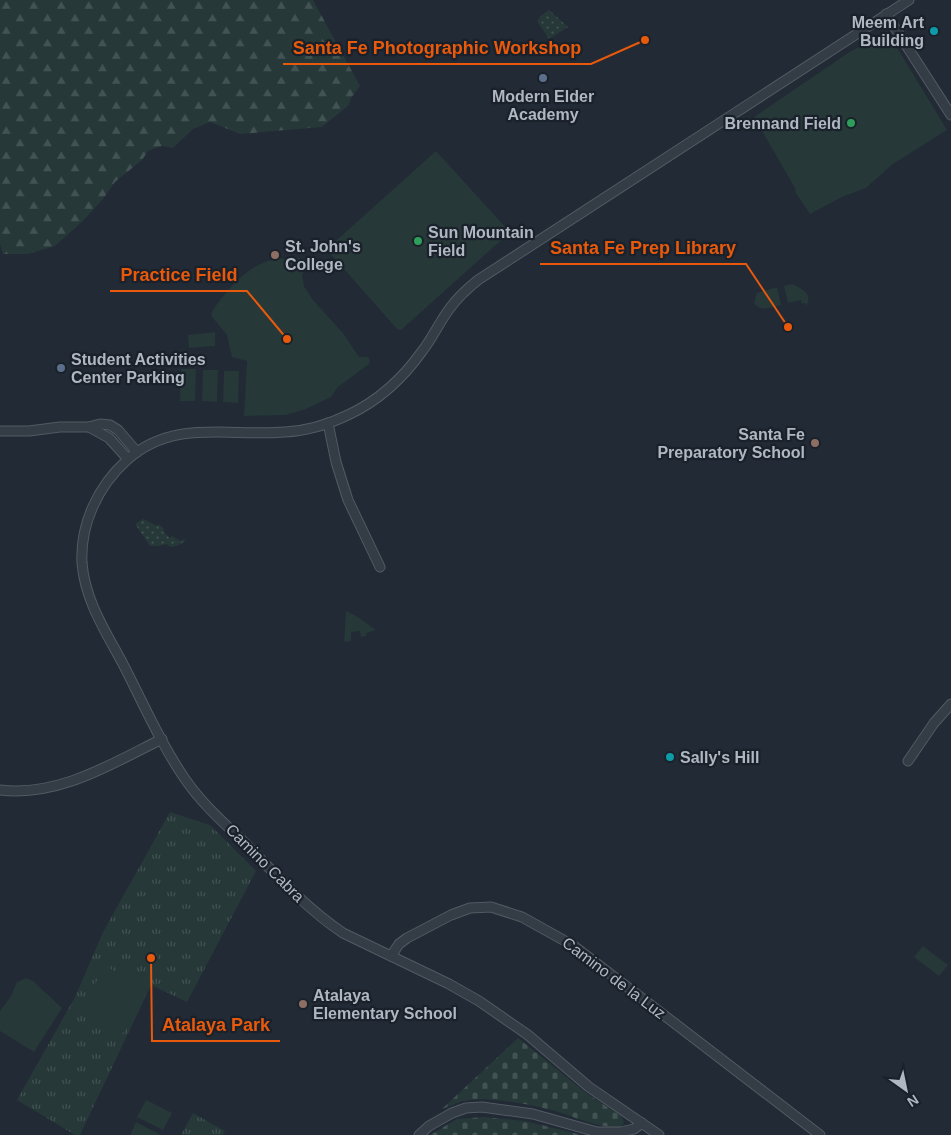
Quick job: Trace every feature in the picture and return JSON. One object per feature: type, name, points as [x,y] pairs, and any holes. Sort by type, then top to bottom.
[{"type":"street","name":"Camino Cabra","points":[[658,1135],[589,1086],[528,1035],[487,1006],[449,984],[343,933],[312,909],[193,790],[162,739],[88,595],[82,562],[82,550],[88,520],[95,501],[112,475],[133,456],[163,439],[188,432],[286,432],[328,423],[349,415],[374,400],[398,380],[424,350],[449,309],[478,280],[908,0]]},
{"type":"street","points":[[886,14],[951,115]]},
{"type":"street","points":[[328,423],[336,462],[348,500],[380,567]]},
{"type":"street","points":[[0,431],[29,431],[110,424],[118,430],[133,456]]},
{"type":"street","points":[[908,761],[929,729],[951,704]]},
{"type":"street","points":[[0,790],[26,791],[64,784],[114,763],[162,739]]},
{"type":"street","name":"Camino de la Luz","points":[[391,956],[399,944],[407,938],[451,915],[470,908],[491,908],[522,917],[574,946],[820,1135]]},
{"type":"street","points":[[419,1135],[452,1113],[466,1108],[482,1107],[532,1114],[597,1132],[621,1132],[634,1129],[642,1123]]},
{"type":"green space","points":[[0,0],[313,0],[360,86],[351,98],[349,105],[322,127],[240,134],[210,122],[193,129],[173,148],[163,146],[148,151],[142,160],[115,182],[103,199],[83,221],[55,246],[28,254],[3,254],[0,244]]},
{"type":"green space","points":[[549,10],[568,27],[549,39],[537,21],[539,17]]},
{"type":"green space","name":"Brennand Field","points":[[887,31],[947,130],[893,164],[866,188],[842,197],[810,214],[795,192],[796,190],[754,117],[848,53]]},
{"type":"green space","name":"Sun Mountain Field","points":[[436,151],[508,230],[508,234],[401,330],[397,329],[328,251],[328,248]]},
{"type":"green space","points":[[300,258],[304,270],[302,276],[304,286],[313,300],[343,333],[359,357],[368,357],[370,360],[369,364],[338,387],[331,397],[306,409],[286,415],[244,416],[247,361],[232,357],[227,335],[212,317],[211,313],[237,281],[253,268],[272,260]]},
{"type":"green space","points":[[792,284],[808,295],[809,298],[806,306],[805,303],[802,304],[801,300],[788,303],[784,286]]},
{"type":"green space","points":[[777,287],[781,305],[763,309],[754,303],[757,293]]},
{"type":"green space","points":[[215,332],[215,346],[189,348],[188,335]]},
{"type":"green space","points":[[181,369],[196,369],[195,401],[180,401]]},
{"type":"green space","points":[[203,370],[218,370],[217,402],[202,401]]},
{"type":"green space","points":[[224,371],[239,371],[238,403],[223,402]]},
{"type":"green space","points":[[143,519],[155,525],[160,525],[170,538],[172,536],[180,541],[186,538],[182,544],[171,547],[166,544],[150,546],[135,524]]},
{"type":"green space","points":[[346,611],[376,630],[366,633],[366,636],[361,637],[360,631],[351,632],[351,641],[344,642]]},
{"type":"green space","points":[[170,812],[210,825],[256,871],[187,1002],[151,985],[80,1135],[75,1135],[17,1100],[75,997],[103,932]]},
{"type":"green space","points":[[923,946],[948,965],[939,976],[914,957]]},
{"type":"green space","points":[[105,966],[148,989],[124,1033],[81,1010]]},
{"type":"green space","points":[[26,978],[33,981],[62,1008],[34,1052],[0,1031],[0,1011],[11,996],[17,982]]},
{"type":"green space","points":[[518,1038],[589,1095],[621,1116],[624,1122],[621,1127],[596,1124],[555,1111],[496,1100],[473,1099],[442,1109]]},
{"type":"green space","points":[[146,1100],[172,1113],[163,1130],[137,1117]]},
{"type":"green space","points":[[193,1113],[225,1131],[223,1135],[181,1135]]},
{"type":"green space","points":[[484,1117],[525,1121],[582,1135],[430,1135],[457,1119]]},
{"type":"green space","points":[[136,1122],[161,1135],[130,1135]]},
{"type":"place","name":"Meem Art Building","points":[[934,31]]},
{"type":"place","name":"Santa Fe Photographic Workshop","points":[[645,40]]},
{"type":"place","name":"Modern Elder Academy","points":[[543,78]]},
{"type":"place","name":"Brennand Field","points":[[851,123]]},
{"type":"place","name":"Sun Mountain Field","points":[[418,241]]},
{"type":"place","name":"St. John's College","points":[[275,255]]},
{"type":"place","name":"Santa Fe Prep Library","points":[[788,327]]},
{"type":"place","name":"Practice Field","points":[[287,339]]},
{"type":"place","name":"Student Activities Center Parking","points":[[61,368]]},
{"type":"place","name":"Santa Fe Preparatory School","points":[[815,443]]},
{"type":"place","name":"Sally's Hill","points":[[670,757]]},
{"type":"place","name":"Atalaya Park","points":[[151,958]]},
{"type":"place","name":"Atalaya Elementary School","points":[[303,1004]]}]
